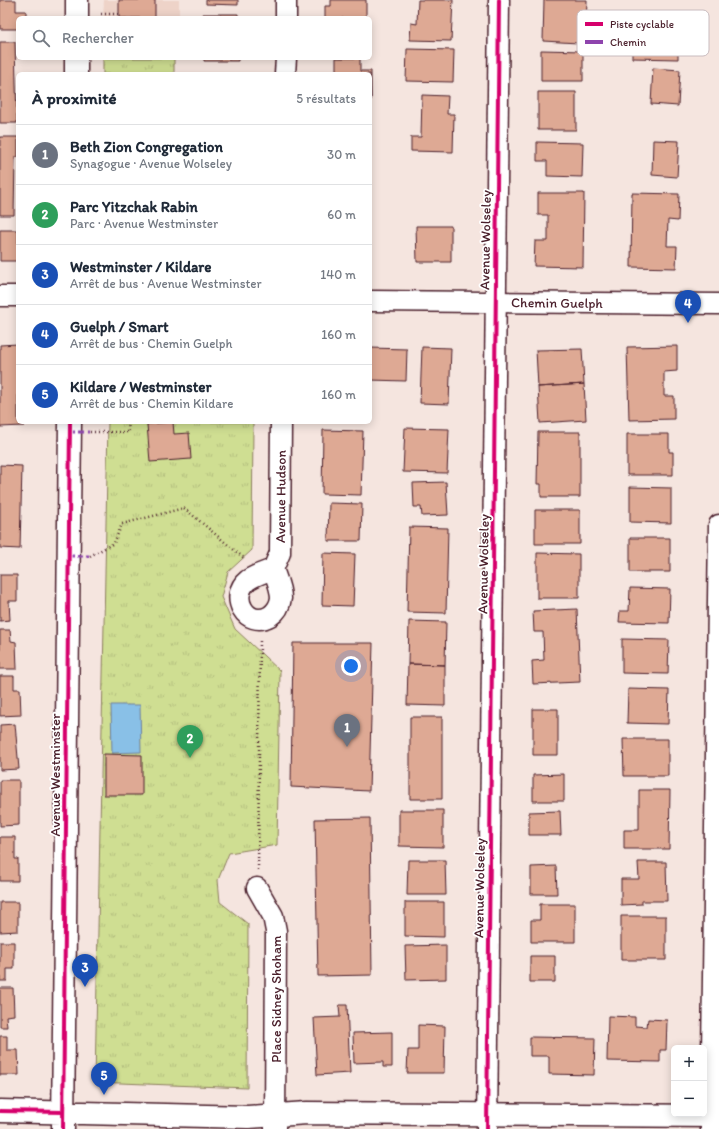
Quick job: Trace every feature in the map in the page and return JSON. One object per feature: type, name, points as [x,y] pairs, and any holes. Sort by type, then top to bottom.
[{"type":"street","points":[[77,0],[77,16]]},
{"type":"street","points":[[286,0],[286,16]]},
{"type":"street","name":"Avenue Wolseley","points":[[487,1121],[499,0]]},
{"type":"street","points":[[76,60],[76,72]]},
{"type":"street","points":[[285,72],[286,60]]},
{"type":"street","points":[[0,296],[16,296]]},
{"type":"street","name":"Chemin Guelph","points":[[372,301],[719,304]]},
{"type":"street","name":"Avenue Westminster","points":[[63,1121],[70,424]]},
{"type":"street","name":"Avenue Hudson","points":[[273,568],[280,553],[281,424]]},
{"type":"street","points":[[0,1111],[63,1121],[248,1117],[275,1122],[307,1113],[487,1121],[714,1120],[719,525]]},
{"type":"street","name":"Place Sidney Shoham","points":[[258,888],[270,908],[276,931],[275,1122]]},
{"type":"path","points":[[101,14],[119,14]]},
{"type":"path","points":[[90,432],[129,432],[128,424]]},
{"type":"path","points":[[89,556],[114,542],[122,524],[184,508],[250,564]]},
{"type":"path","points":[[258,888],[260,632]]},
{"type":"shaded area","points":[[104,0],[179,0],[179,16],[103,16]]},
{"type":"green space","points":[[103,60],[174,60],[174,72],[103,72]]},
{"type":"green space","points":[[108,424],[253,424],[252,550],[228,572],[221,597],[235,629],[280,671],[277,845],[229,853],[218,880],[220,902],[248,924],[247,1088],[95,1082]]},
{"type":"water","points":[[111,705],[140,705],[141,752],[112,753]]},
{"type":"building","points":[[0,0],[16,0],[16,11],[26,11],[26,16],[16,16],[16,29],[0,29]]},
{"type":"building","points":[[119,0],[155,0],[155,16],[119,16]]},
{"type":"building","points":[[206,0],[238,0],[238,5],[206,4]]},
{"type":"building","points":[[331,0],[366,0],[366,16],[325,16],[325,6],[331,6]]},
{"type":"building","points":[[418,0],[453,0],[451,41],[410,40],[411,23],[417,24]]},
{"type":"building","points":[[544,0],[587,0],[587,10],[577,10],[577,43],[543,41]]},
{"type":"building","points":[[203,14],[238,14],[238,16],[203,16]]},
{"type":"building","points":[[0,42],[15,42],[16,123],[0,123]]},
{"type":"building","points":[[407,49],[454,50],[453,82],[406,81]]},
{"type":"building","points":[[541,50],[577,51],[577,56],[583,56],[583,81],[541,81]]},
{"type":"building","points":[[632,56],[678,56],[678,59],[632,58]]},
{"type":"building","points":[[204,60],[238,60],[238,61]]},
{"type":"building","points":[[336,60],[360,60],[360,71],[371,71],[371,72],[336,72]]},
{"type":"building","points":[[653,68],[680,70],[678,106],[651,104]]},
{"type":"building","points":[[538,92],[576,92],[576,130],[538,130]]},
{"type":"building","points":[[422,95],[448,96],[447,114],[454,114],[453,152],[411,151],[411,137],[421,137]]},
{"type":"building","points":[[0,137],[16,137],[14,215],[0,215]]},
{"type":"building","points":[[653,140],[679,141],[677,177],[652,175]]},
{"type":"building","points":[[537,142],[583,143],[582,177],[547,176],[547,161],[537,161]]},
{"type":"building","points":[[538,193],[584,193],[583,267],[534,266],[535,241],[548,241],[548,215],[538,215]]},
{"type":"building","points":[[632,193],[679,194],[678,221],[668,220],[667,246],[677,246],[676,268],[631,267]]},
{"type":"building","points":[[416,226],[451,226],[451,262],[417,262]]},
{"type":"building","points":[[0,230],[16,230],[16,261],[0,261]]},
{"type":"building","points":[[16,344],[16,424],[24,424],[24,426],[0,427],[0,345]]},
{"type":"building","points":[[677,346],[677,371],[664,372],[664,396],[674,396],[674,419],[629,420],[627,347]]},
{"type":"building","points":[[422,347],[451,348],[449,404],[420,403]]},
{"type":"building","points":[[372,348],[407,349],[406,381],[372,380]]},
{"type":"building","points":[[582,349],[584,384],[538,387],[536,350]]},
{"type":"building","points":[[584,384],[586,420],[540,423],[538,387]]},
{"type":"building","points":[[147,424],[173,424],[174,434],[189,433],[191,459],[150,462]]},
{"type":"building","points":[[405,428],[449,429],[447,473],[403,472]]},
{"type":"building","points":[[323,430],[363,431],[361,495],[322,494]]},
{"type":"building","points":[[538,432],[580,432],[580,497],[541,497],[541,484],[537,484]]},
{"type":"building","points":[[627,434],[669,434],[669,452],[673,452],[673,475],[627,475]]},
{"type":"building","points":[[0,465],[22,466],[20,549],[0,548]]},
{"type":"building","points":[[446,482],[448,515],[422,516],[421,507],[414,507],[413,483]]},
{"type":"building","points":[[630,487],[671,488],[671,523],[630,522]]},
{"type":"building","points":[[329,503],[362,504],[361,541],[328,541]]},
{"type":"building","points":[[535,510],[580,510],[580,544],[535,544]]},
{"type":"building","points":[[409,527],[448,528],[446,613],[407,612]]},
{"type":"building","points":[[630,538],[670,538],[670,572],[630,572]]},
{"type":"building","points":[[323,553],[355,554],[353,606],[322,605]]},
{"type":"building","points":[[537,553],[579,554],[579,598],[537,598]]},
{"type":"building","points":[[0,575],[17,575],[17,601],[9,601],[10,620],[0,621]]},
{"type":"building","points":[[630,588],[670,589],[669,623],[619,622],[620,611],[629,611]]},
{"type":"building","points":[[577,609],[580,682],[533,684],[532,661],[544,660],[543,632],[534,632],[533,611]]},
{"type":"building","points":[[409,621],[446,622],[445,665],[408,664]]},
{"type":"building","points":[[0,630],[10,630],[11,641],[16,642],[17,669],[0,669]]},
{"type":"building","points":[[622,639],[669,640],[668,674],[622,673]]},
{"type":"building","points":[[293,643],[373,643],[369,791],[291,787]]},
{"type":"building","points":[[408,664],[445,665],[445,706],[407,705]]},
{"type":"building","points":[[0,676],[14,676],[14,689],[20,689],[21,715],[0,716]]},
{"type":"building","points":[[628,689],[669,690],[668,724],[627,723]]},
{"type":"building","points":[[533,709],[558,709],[558,755],[533,755]]},
{"type":"building","points":[[410,717],[442,717],[442,799],[410,799]]},
{"type":"building","points":[[15,724],[19,769],[0,770],[0,725]]},
{"type":"building","points":[[623,739],[668,739],[668,776],[624,776]]},
{"type":"building","points":[[104,754],[142,755],[142,795],[104,795]]},
{"type":"building","points":[[564,774],[564,801],[533,801],[533,775]]},
{"type":"building","points":[[0,780],[19,780],[19,825],[0,826]]},
{"type":"building","points":[[639,790],[670,790],[669,849],[624,849],[624,830],[639,830]]},
{"type":"building","points":[[399,810],[443,810],[443,847],[399,846]]},
{"type":"building","points":[[560,811],[561,835],[529,835],[529,812]]},
{"type":"building","points":[[370,818],[372,975],[318,976],[315,819]]},
{"type":"building","points":[[0,837],[15,837],[15,859],[18,859],[18,881],[0,881]]},
{"type":"building","points":[[408,860],[445,860],[446,895],[407,895]]},
{"type":"building","points":[[638,862],[666,862],[667,901],[642,901],[642,904],[621,905],[621,879],[639,879]]},
{"type":"building","points":[[556,866],[557,894],[531,894],[531,867]]},
{"type":"building","points":[[0,902],[18,902],[18,931],[0,932]]},
{"type":"building","points":[[405,902],[444,902],[444,937],[405,936]]},
{"type":"building","points":[[540,904],[575,904],[575,942],[531,942],[531,920],[540,920]]},
{"type":"building","points":[[621,916],[666,916],[666,960],[621,960]]},
{"type":"building","points":[[0,942],[14,942],[14,969],[7,969],[7,981],[0,981]]},
{"type":"building","points":[[446,945],[446,979],[406,980],[405,946]]},
{"type":"building","points":[[530,956],[555,956],[555,982],[530,982]]},
{"type":"building","points":[[0,988],[13,988],[14,1015],[6,1016],[7,1027],[0,1027]]},
{"type":"building","points":[[339,1005],[347,1005],[350,1073],[317,1075],[314,1018],[340,1017]]},
{"type":"building","points":[[608,1016],[635,1017],[635,1026],[647,1027],[648,1019],[667,1020],[666,1050],[660,1050],[660,1062],[607,1061]]},
{"type":"building","points":[[418,1025],[445,1026],[444,1073],[407,1073],[408,1050],[418,1050]]},
{"type":"building","points":[[392,1032],[392,1067],[383,1067],[383,1062],[354,1063],[353,1033]]},
{"type":"building","points":[[0,1036],[7,1036],[7,1050],[18,1050],[19,1075],[0,1075]]},
{"type":"building","points":[[530,1037],[595,1038],[594,1075],[549,1074],[549,1056],[530,1056]]},
{"type":"marked path","points":[[69,432],[89,432]]},
{"type":"marked path","points":[[68,556],[89,556]]},
{"type":"cycle path","points":[[487,1129],[499,0]]},
{"type":"cycle path","points":[[63,1129],[70,424]]},
{"type":"cycle path","points":[[0,1111],[63,1112]]},
{"type":"place","name":"Guelph / Smart","points":[[688,323]]},
{"type":"place","name":"Beth Zion Congregation","points":[[347,747]]},
{"type":"place","name":"Parc Yitzchak Rabin","points":[[190,758]]},
{"type":"place","name":"Westminster / Kildare","points":[[85,987]]},
{"type":"place","name":"Kildare / Westminster","points":[[104,1095]]}]
